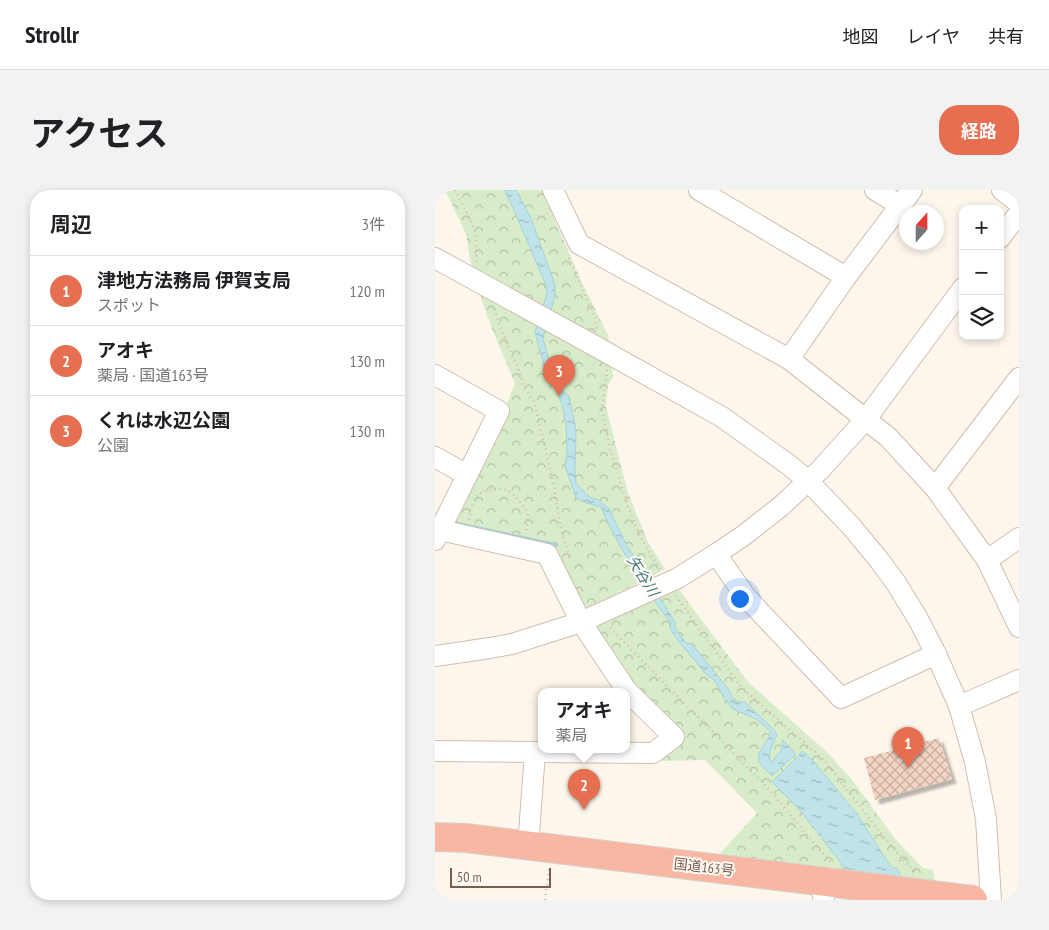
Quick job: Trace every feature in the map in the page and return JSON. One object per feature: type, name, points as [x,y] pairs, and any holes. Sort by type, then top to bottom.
[{"type":"highway","name":"国道163号","points":[[435,837],[466,838],[827,887],[928,894],[973,900]]},
{"type":"street","points":[[553,190],[579,244],[789,359],[889,437],[935,488],[987,560],[1019,627]]},
{"type":"street","points":[[699,190],[846,277]]},
{"type":"street","points":[[789,359],[846,277],[906,198],[875,190]]},
{"type":"street","points":[[1002,190],[1019,203]]},
{"type":"street","points":[[1004,233],[1019,213]]},
{"type":"street","points":[[435,258],[493,297],[597,340],[722,417],[808,481],[851,526],[896,583],[918,619],[959,706],[975,762],[986,819],[991,900]]},
{"type":"street","points":[[435,656],[512,644],[587,620],[678,578],[717,554],[781,507],[820,470],[866,419],[959,293]]},
{"type":"street","points":[[435,375],[499,411],[467,475],[439,523],[547,554],[625,688]]},
{"type":"street","points":[[935,488],[1019,378]]},
{"type":"street","points":[[435,457],[467,475]]},
{"type":"street","points":[[987,560],[1019,538]]},
{"type":"street","points":[[717,554],[746,597],[841,698],[936,654]]},
{"type":"street","points":[[959,706],[1019,680]]},
{"type":"street","points":[[630,694],[674,737],[653,753],[630,753]]},
{"type":"street","points":[[435,751],[538,752]]},
{"type":"street","points":[[528,847],[535,752]]},
{"type":"path","points":[[455,190],[475,231],[478,269]]},
{"type":"path","points":[[567,254],[595,317],[597,340]]},
{"type":"path","points":[[493,297],[505,338],[525,389],[534,401],[554,486],[560,525],[570,560]]},
{"type":"path","points":[[608,368],[602,409],[609,449],[627,504],[640,536],[665,584],[741,687],[823,758],[891,846],[920,877],[928,894]]},
{"type":"path","points":[[471,523],[469,522],[470,514],[477,495],[491,488],[502,489],[512,492],[528,514],[526,533]]},
{"type":"path","points":[[522,535],[526,533]]},
{"type":"path","points":[[526,533],[533,537]]},
{"type":"path","points":[[609,628],[767,787],[836,869],[827,887]]},
{"type":"path","points":[[545,900],[549,864]]},
{"type":"green space","points":[[445,190],[542,190],[583,285],[608,335],[613,376],[608,385],[606,407],[628,493],[648,542],[665,569],[586,608],[580,605],[552,548],[453,526],[515,383],[483,304],[470,259],[466,234]]},
{"type":"green space","points":[[674,583],[748,682],[829,754],[853,781],[896,840],[923,868],[933,870],[936,886],[716,858],[757,813],[705,760],[657,761],[684,739],[636,688],[592,624]]},
{"type":"water","name":"矢谷川","points":[[504,190],[516,190],[531,218],[555,285],[555,296],[543,338],[548,357],[563,392],[569,396],[576,430],[576,484],[591,498],[599,500],[609,509],[626,544],[675,622],[675,629],[686,643],[692,644],[729,690],[733,699],[745,702],[773,729],[777,735],[771,748],[769,759],[772,762],[781,751],[783,740],[796,754],[772,776],[758,762],[759,753],[769,737],[770,731],[756,719],[733,709],[724,698],[715,681],[705,673],[670,629],[671,622],[659,608],[630,562],[601,507],[576,498],[565,466],[567,450],[566,425],[562,404],[548,367],[544,366],[535,332],[547,293],[545,283]]},
{"type":"water","points":[[803,751],[857,814],[889,864],[893,868],[897,868],[911,900],[863,900],[838,859],[799,809],[772,782]]},
{"type":"building","points":[[939,738],[952,779],[875,800],[864,758]]},
{"type":"waterway","points":[[458,524],[556,545]]},
{"type":"place","name":"くれは水辺公園","points":[[559,396]]},
{"type":"place","name":"津地方法務局 伊賀支局","points":[[908,768]]},
{"type":"place","name":"アオキ","points":[[584,810]]}]
